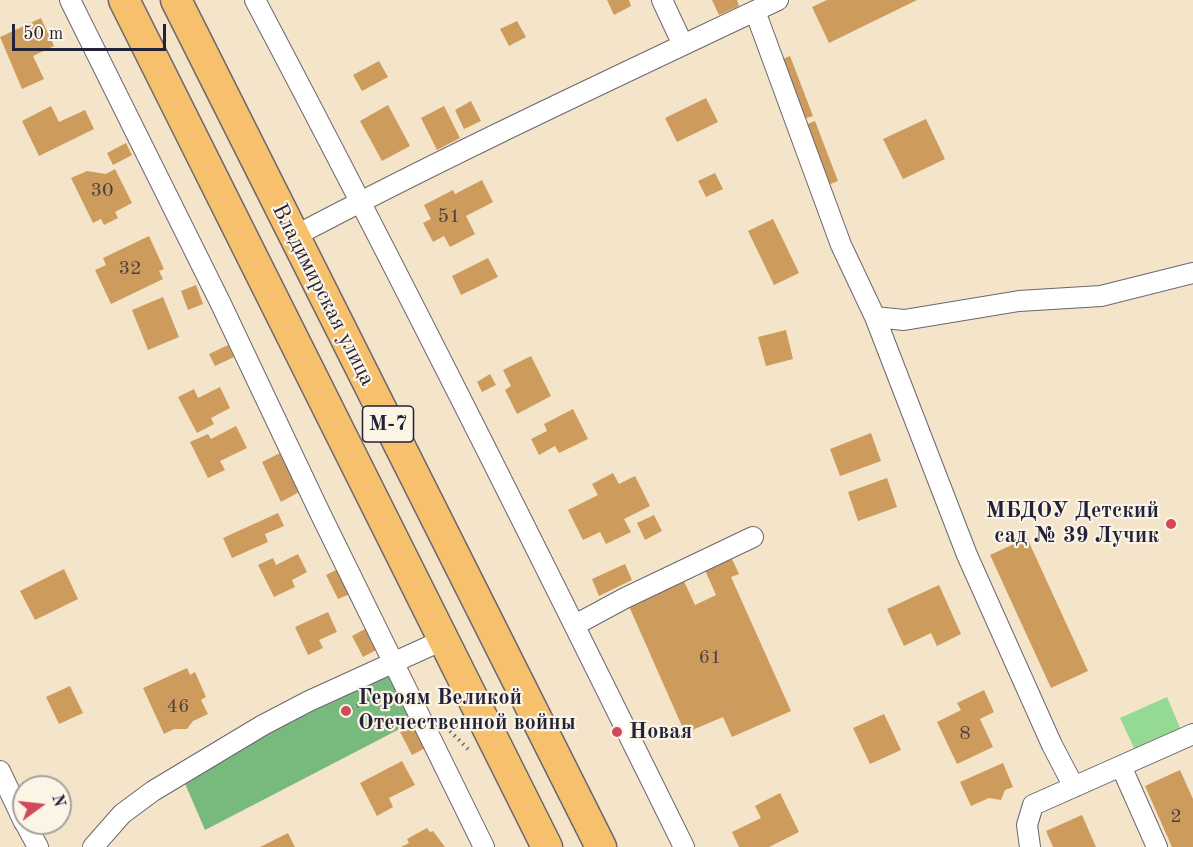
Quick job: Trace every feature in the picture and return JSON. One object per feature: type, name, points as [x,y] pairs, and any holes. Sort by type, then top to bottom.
[{"type":"highway","name":"Владимирская улица","points":[[124,0],[547,847]]},
{"type":"highway","name":"Владимирская улица","points":[[176,0],[601,847]]},
{"type":"street","points":[[70,0],[220,302],[320,513],[484,847]]},
{"type":"street","points":[[255,0],[362,201],[684,847]]},
{"type":"street","points":[[662,0],[683,45]]},
{"type":"street","points":[[293,237],[362,201],[778,0]]},
{"type":"street","points":[[755,11],[841,245],[875,317],[967,555],[1052,745],[1074,787]]},
{"type":"street","points":[[875,317],[904,320],[1018,301],[1101,296],[1193,273]]},
{"type":"street","points":[[575,625],[625,598],[753,537]]},
{"type":"street","points":[[93,847],[122,814],[153,791],[263,725],[443,640]]},
{"type":"street","points":[[1030,847],[1027,825],[1033,805],[1193,734]]},
{"type":"street","points":[[1121,766],[1157,847]]},
{"type":"street","points":[[0,771],[12,796]]},
{"type":"path","points":[[346,711],[404,684]]},
{"type":"path","points":[[444,724],[475,756]]},
{"type":"green space","points":[[392,667],[417,720],[205,830],[183,779]]},
{"type":"green space","points":[[1167,697],[1181,730],[1135,750],[1120,718]]},
{"type":"building","points":[[607,0],[629,0],[631,6],[614,15]]},
{"type":"building","points":[[712,0],[737,0],[739,6],[719,15]]},
{"type":"building","points":[[827,0],[917,0],[829,43],[812,7]]},
{"type":"building","points":[[41,18],[54,46],[33,56],[44,79],[22,89],[0,37]]},
{"type":"building","points":[[517,21],[526,37],[509,46],[500,29]]},
{"type":"building","points":[[790,56],[813,116],[803,119],[780,60]]},
{"type":"building","points":[[379,61],[388,77],[362,91],[353,75]]},
{"type":"building","points":[[706,98],[718,122],[677,142],[665,118]]},
{"type":"building","points":[[471,101],[481,121],[464,129],[455,110]]},
{"type":"building","points":[[388,105],[410,146],[382,161],[360,121]]},
{"type":"building","points":[[51,106],[59,122],[85,110],[94,129],[39,156],[22,121]]},
{"type":"building","points":[[444,106],[460,138],[437,150],[421,118]]},
{"type":"building","points":[[926,119],[945,159],[903,179],[883,139]]},
{"type":"building","points":[[815,121],[838,181],[828,185],[805,125]]},
{"type":"building","points":[[126,143],[132,155],[113,165],[107,153]]},
{"type":"building","points":[[115,169],[132,203],[115,212],[118,218],[104,225],[101,219],[93,223],[71,178],[87,171],[106,174]]},
{"type":"building","points":[[715,173],[723,189],[706,197],[698,181]]},
{"type":"building","points":[[482,180],[493,202],[466,216],[475,234],[450,247],[444,236],[433,242],[423,223],[431,219],[424,205],[453,190],[455,194]]},
{"type":"building","points":[[773,219],[799,273],[774,285],[748,231]]},
{"type":"building","points":[[149,236],[164,269],[159,271],[163,279],[111,304],[95,270],[106,265],[103,258]]},
{"type":"building","points":[[488,258],[498,277],[461,295],[452,276]]},
{"type":"building","points":[[196,285],[203,304],[188,310],[181,291]]},
{"type":"building","points":[[163,297],[179,337],[148,350],[132,310]]},
{"type":"building","points":[[786,330],[793,359],[766,366],[758,337]]},
{"type":"building","points":[[228,345],[234,357],[215,366],[209,354]]},
{"type":"building","points":[[531,356],[551,396],[517,414],[505,390],[511,386],[503,370]]},
{"type":"building","points":[[490,374],[496,385],[482,392],[477,382]]},
{"type":"building","points":[[220,387],[230,408],[211,418],[214,424],[197,433],[178,397],[194,389],[198,398]]},
{"type":"building","points":[[573,409],[588,439],[559,453],[555,446],[539,455],[531,439],[547,431],[544,424]]},
{"type":"building","points":[[236,426],[247,448],[220,461],[225,470],[208,478],[190,442],[208,434],[211,439]]},
{"type":"building","points":[[871,433],[881,461],[840,476],[830,449]]},
{"type":"building","points":[[280,453],[299,492],[281,502],[262,462]]},
{"type":"building","points":[[613,473],[619,484],[635,476],[650,506],[624,519],[631,532],[606,544],[600,532],[583,540],[568,510],[598,495],[592,484]]},
{"type":"building","points":[[887,478],[897,507],[858,521],[848,492]]},
{"type":"building","points":[[278,513],[284,526],[265,534],[268,542],[232,558],[223,538]]},
{"type":"building","points":[[654,515],[662,531],[645,540],[637,523]]},
{"type":"building","points":[[1027,538],[1088,671],[1051,688],[990,555]]},
{"type":"building","points":[[298,554],[307,572],[292,580],[295,587],[274,597],[258,565],[273,558],[276,565]]},
{"type":"building","points":[[732,559],[739,574],[731,577],[791,711],[732,737],[723,717],[685,733],[628,604],[683,579],[695,605],[716,595],[705,570]]},
{"type":"building","points":[[625,564],[632,580],[599,596],[592,579]]},
{"type":"building","points":[[64,569],[78,599],[35,620],[20,591]]},
{"type":"building","points":[[338,569],[350,594],[338,599],[326,575]]},
{"type":"building","points":[[939,585],[961,634],[937,646],[931,633],[904,646],[887,609]]},
{"type":"building","points":[[328,612],[337,632],[319,640],[323,648],[308,655],[295,627]]},
{"type":"building","points":[[367,628],[378,649],[363,657],[352,636]]},
{"type":"building","points":[[187,668],[190,675],[195,672],[206,697],[201,700],[208,714],[193,721],[187,729],[174,729],[164,734],[143,688]]},
{"type":"building","points":[[70,686],[83,713],[59,724],[46,697]]},
{"type":"building","points":[[984,690],[994,712],[980,719],[993,747],[957,764],[937,722],[961,710],[957,703]]},
{"type":"building","points":[[884,714],[901,750],[870,764],[853,728]]},
{"type":"building","points":[[418,724],[429,746],[412,755],[400,732]]},
{"type":"building","points":[[402,761],[415,785],[389,798],[393,807],[377,816],[360,783]]},
{"type":"building","points":[[1003,763],[1013,787],[1005,790],[1001,800],[989,798],[971,806],[960,782]]},
{"type":"building","points":[[1180,770],[1193,799],[1193,847],[1172,847],[1145,786]]},
{"type":"building","points":[[780,793],[799,832],[769,847],[739,847],[732,832],[761,818],[755,806]]},
{"type":"building","points":[[1082,815],[1096,847],[1053,847],[1046,831]]},
{"type":"building","points":[[427,828],[430,832],[433,831],[445,847],[401,847],[409,843],[407,839]]},
{"type":"building","points":[[288,833],[295,847],[260,847]]},
{"type":"place","name":"МБДОУ Детский сад № 39 Лучик","points":[[1171,524]]},
{"type":"place","name":"Героям Великой Отечественной войны","points":[[346,711]]},
{"type":"place","name":"Новая","points":[[617,732]]}]
